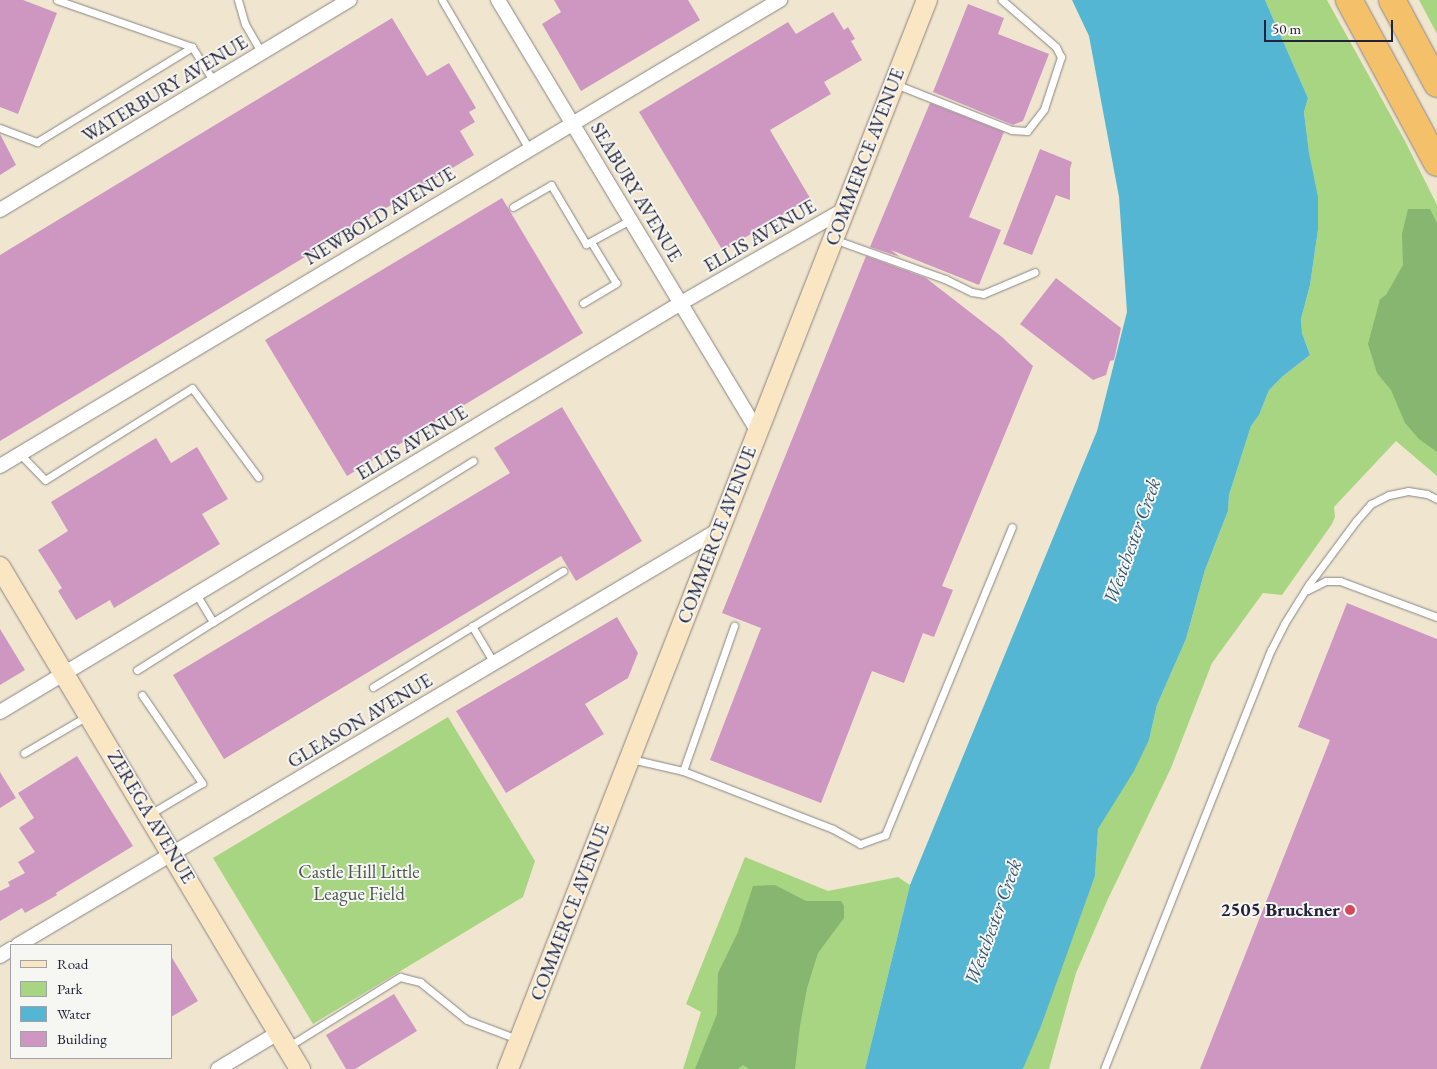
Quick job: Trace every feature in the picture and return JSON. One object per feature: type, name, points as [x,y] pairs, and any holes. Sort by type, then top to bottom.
[{"type":"highway","points":[[1349,0],[1437,163]]},
{"type":"highway","points":[[1392,0],[1437,84]]},
{"type":"highway","points":[[1397,0],[1437,54]]},
{"type":"main road","name":"COMMERCE AVENUE","points":[[508,1069],[927,0]]},
{"type":"main road","name":"ZEREGA AVENUE","points":[[0,567],[150,814],[300,1069]]},
{"type":"street","name":"WATERBURY AVENUE","points":[[0,210],[350,0]]},
{"type":"street","name":"SEABURY AVENUE","points":[[498,0],[758,430]]},
{"type":"street","name":"NEWBOLD AVENUE","points":[[0,466],[780,0]]},
{"type":"street","name":"ELLIS AVENUE","points":[[0,712],[680,303],[845,210]]},
{"type":"street","name":"GLEASON AVENUE","points":[[20,944],[720,530]]},
{"type":"street","points":[[218,1069],[283,1040]]},
{"type":"lane","points":[[57,0],[192,47],[214,82]]},
{"type":"lane","points":[[238,0],[246,24],[262,53]]},
{"type":"lane","points":[[442,0],[529,149]]},
{"type":"lane","points":[[894,84],[1012,130],[1027,131],[1044,109],[1061,57],[1056,48],[1002,0]]},
{"type":"lane","points":[[0,128],[37,142],[192,47]]},
{"type":"lane","points":[[513,207],[551,185],[586,244],[630,220]]},
{"type":"lane","points":[[833,240],[944,279],[972,292],[983,294],[1035,272]]},
{"type":"lane","points":[[584,303],[616,283],[590,242]]},
{"type":"lane","points":[[20,454],[45,480],[192,388],[258,477]]},
{"type":"lane","points":[[137,670],[473,461]]},
{"type":"lane","points":[[1105,1069],[1271,650],[1300,597],[1356,521],[1371,504],[1389,495],[1418,492],[1437,499]]},
{"type":"lane","points":[[630,759],[683,771],[833,829],[860,844],[885,835],[1012,527]]},
{"type":"lane","points":[[373,686],[563,571]]},
{"type":"lane","points":[[1105,1069],[1275,648],[1305,594],[1319,582],[1340,581],[1437,616]]},
{"type":"lane","points":[[196,594],[213,622]]},
{"type":"lane","points":[[472,626],[494,663]]},
{"type":"lane","points":[[683,771],[734,626]]},
{"type":"lane","points":[[142,695],[202,783],[150,814]]},
{"type":"lane","points":[[24,753],[90,714]]},
{"type":"lane","points":[[283,1040],[400,978],[420,982],[467,1020],[519,1040]]},
{"type":"green space","points":[[1265,0],[1327,0],[1405,141],[1437,205],[1437,476],[1396,441],[1334,507],[1335,517],[1332,524],[1282,595],[1263,593],[1212,663],[1171,768],[1107,901],[1076,973],[1049,1069],[1023,1069],[1095,876],[1098,829],[1149,740],[1157,705],[1186,639],[1205,570],[1228,511],[1229,495],[1251,426],[1259,415],[1269,390],[1283,376],[1310,355],[1302,333],[1301,319],[1310,285],[1318,230],[1304,112],[1308,98]]},
{"type":"green space","points":[[1419,0],[1437,0],[1437,34]]},
{"type":"green space","points":[[1408,209],[1430,209],[1437,223],[1437,452],[1419,439],[1405,423],[1391,390],[1377,373],[1368,344],[1380,299],[1386,295],[1403,265],[1402,234]]},
{"type":"green space","name":"Castle Hill Little League Field","points":[[448,717],[535,861],[523,897],[313,1024],[213,858]]},
{"type":"green space","points":[[745,857],[828,891],[898,877],[910,885],[865,1069],[683,1069],[701,1012],[686,1004]]},
{"type":"green space","points":[[775,885],[806,901],[841,901],[844,906],[844,918],[818,953],[807,988],[795,1069],[749,1069],[743,1065],[738,1069],[695,1069],[717,1014],[718,973],[738,932],[753,886]]},
{"type":"water","name":"Westchester Creek","points":[[1072,0],[1265,0],[1308,98],[1304,112],[1309,153],[1318,197],[1318,230],[1310,285],[1301,319],[1302,333],[1310,355],[1283,376],[1269,390],[1259,415],[1251,426],[1229,495],[1228,511],[1205,570],[1186,639],[1157,705],[1149,740],[1134,771],[1098,829],[1095,876],[1041,1026],[1023,1069],[865,1069],[910,885],[1097,431],[1127,312],[1119,197],[1089,36]]},
{"type":"building","points":[[0,0],[23,0],[57,13],[18,114],[0,107]]},
{"type":"building","points":[[554,0],[688,0],[700,20],[581,91],[542,24],[561,12]]},
{"type":"building","points":[[968,4],[1004,18],[998,34],[1049,54],[1023,121],[1013,125],[933,92]]},
{"type":"building","points":[[833,12],[844,30],[848,27],[855,39],[851,41],[862,60],[824,82],[831,94],[770,130],[810,198],[723,251],[639,112],[788,22],[796,34]]},
{"type":"building","points":[[392,18],[427,76],[449,63],[476,108],[469,112],[475,122],[460,131],[474,155],[0,441],[0,255]]},
{"type":"building","points":[[930,103],[1004,132],[969,217],[1001,230],[979,285],[891,250],[900,257],[870,247]]},
{"type":"building","points":[[0,134],[16,165],[0,175]]},
{"type":"building","points":[[1040,149],[1072,162],[1070,169],[1070,200],[1056,195],[1032,255],[1003,244]]},
{"type":"building","points":[[502,198],[583,333],[347,476],[265,340]]},
{"type":"building","points":[[866,256],[926,278],[1002,337],[1033,366],[942,586],[953,590],[934,637],[923,633],[904,683],[872,671],[821,803],[710,760],[761,628],[722,613]]},
{"type":"building","points":[[1056,278],[1121,328],[1114,360],[1110,361],[1106,375],[1093,380],[1020,324]]},
{"type":"building","points":[[562,407],[642,541],[576,581],[561,556],[224,759],[173,675],[510,473],[494,448]]},
{"type":"building","points":[[156,438],[171,463],[197,447],[228,499],[202,514],[220,544],[114,608],[110,600],[76,620],[58,591],[62,588],[38,550],[68,531],[51,502]]},
{"type":"building","name":"2505 Bruckner","points":[[1347,603],[1437,639],[1437,1069],[1200,1069],[1330,740],[1298,727]]},
{"type":"building","points":[[617,617],[638,653],[628,678],[585,704],[604,734],[506,793],[456,711]]},
{"type":"building","points":[[0,629],[25,670],[0,685]]},
{"type":"building","points":[[77,756],[133,846],[56,893],[57,895],[50,899],[25,913],[22,908],[0,921],[0,891],[10,886],[8,882],[25,873],[18,862],[35,852],[19,828],[34,818],[18,793]]},
{"type":"building","points":[[0,772],[16,798],[0,808]]},
{"type":"building","points":[[172,958],[198,1001],[172,1016]]},
{"type":"building","points":[[394,994],[417,1031],[355,1069],[346,1069],[326,1035]]},
{"type":"place","name":"2505 Bruckner","points":[[1350,910]]}]
